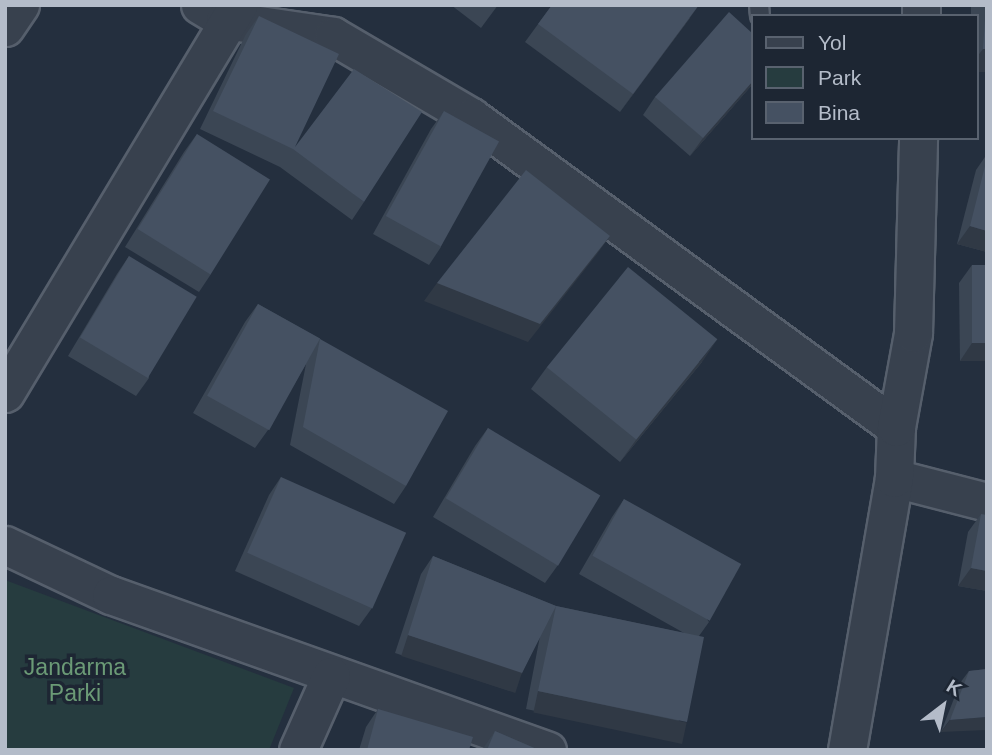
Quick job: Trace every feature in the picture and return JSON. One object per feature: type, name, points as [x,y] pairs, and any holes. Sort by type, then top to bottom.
[{"type":"street","points":[[5,27],[20,5]]},
{"type":"street","points":[[5,393],[218,43],[221,10],[333,36],[471,117],[896,427]]},
{"type":"street","points":[[847,750],[894,478],[896,427],[913,333],[918,140]]},
{"type":"street","points":[[894,478],[987,502]]},
{"type":"street","points":[[5,545],[111,595],[331,676],[547,750]]},
{"type":"street","points":[[298,750],[331,676]]},
{"type":"green space","name":"Jandarma Parki","points":[[5,580],[294,688],[269,750],[5,750]]},
{"type":"building","points":[[552,5],[699,5],[633,94],[538,24]]},
{"type":"building","points":[[986,5],[987,49],[983,49]]},
{"type":"building","points":[[729,12],[750,31],[750,84],[703,138],[655,97]]},
{"type":"building","points":[[259,16],[339,54],[295,147],[354,69],[422,112],[364,202],[293,149],[213,111]]},
{"type":"building","points":[[444,111],[499,142],[441,246],[386,216]]},
{"type":"building","points":[[197,134],[270,180],[211,275],[138,229]]},
{"type":"building","points":[[987,158],[987,231],[970,226]]},
{"type":"building","points":[[526,170],[610,236],[540,324],[437,283]]},
{"type":"building","points":[[129,256],[197,297],[148,378],[80,337]]},
{"type":"building","points":[[972,265],[987,265],[987,343],[972,343]]},
{"type":"building","points":[[628,267],[717,339],[636,440],[547,367]]},
{"type":"building","points":[[258,304],[320,338],[269,430],[207,396]]},
{"type":"building","points":[[320,339],[448,411],[406,486],[303,427]]},
{"type":"building","points":[[488,428],[600,495],[558,566],[446,498]]},
{"type":"building","points":[[281,477],[406,533],[372,609],[247,553]]},
{"type":"building","points":[[624,499],[741,564],[710,621],[592,556]]},
{"type":"building","points":[[981,514],[987,515],[987,571],[971,568]]},
{"type":"building","points":[[433,556],[556,606],[522,673],[408,635]]},
{"type":"building","points":[[556,606],[704,637],[687,722],[538,691]]},
{"type":"building","points":[[987,669],[987,717],[950,720],[969,671]]},
{"type":"building","points":[[378,709],[473,737],[469,750],[367,750]]},
{"type":"building","points":[[495,731],[539,750],[487,750]]}]
